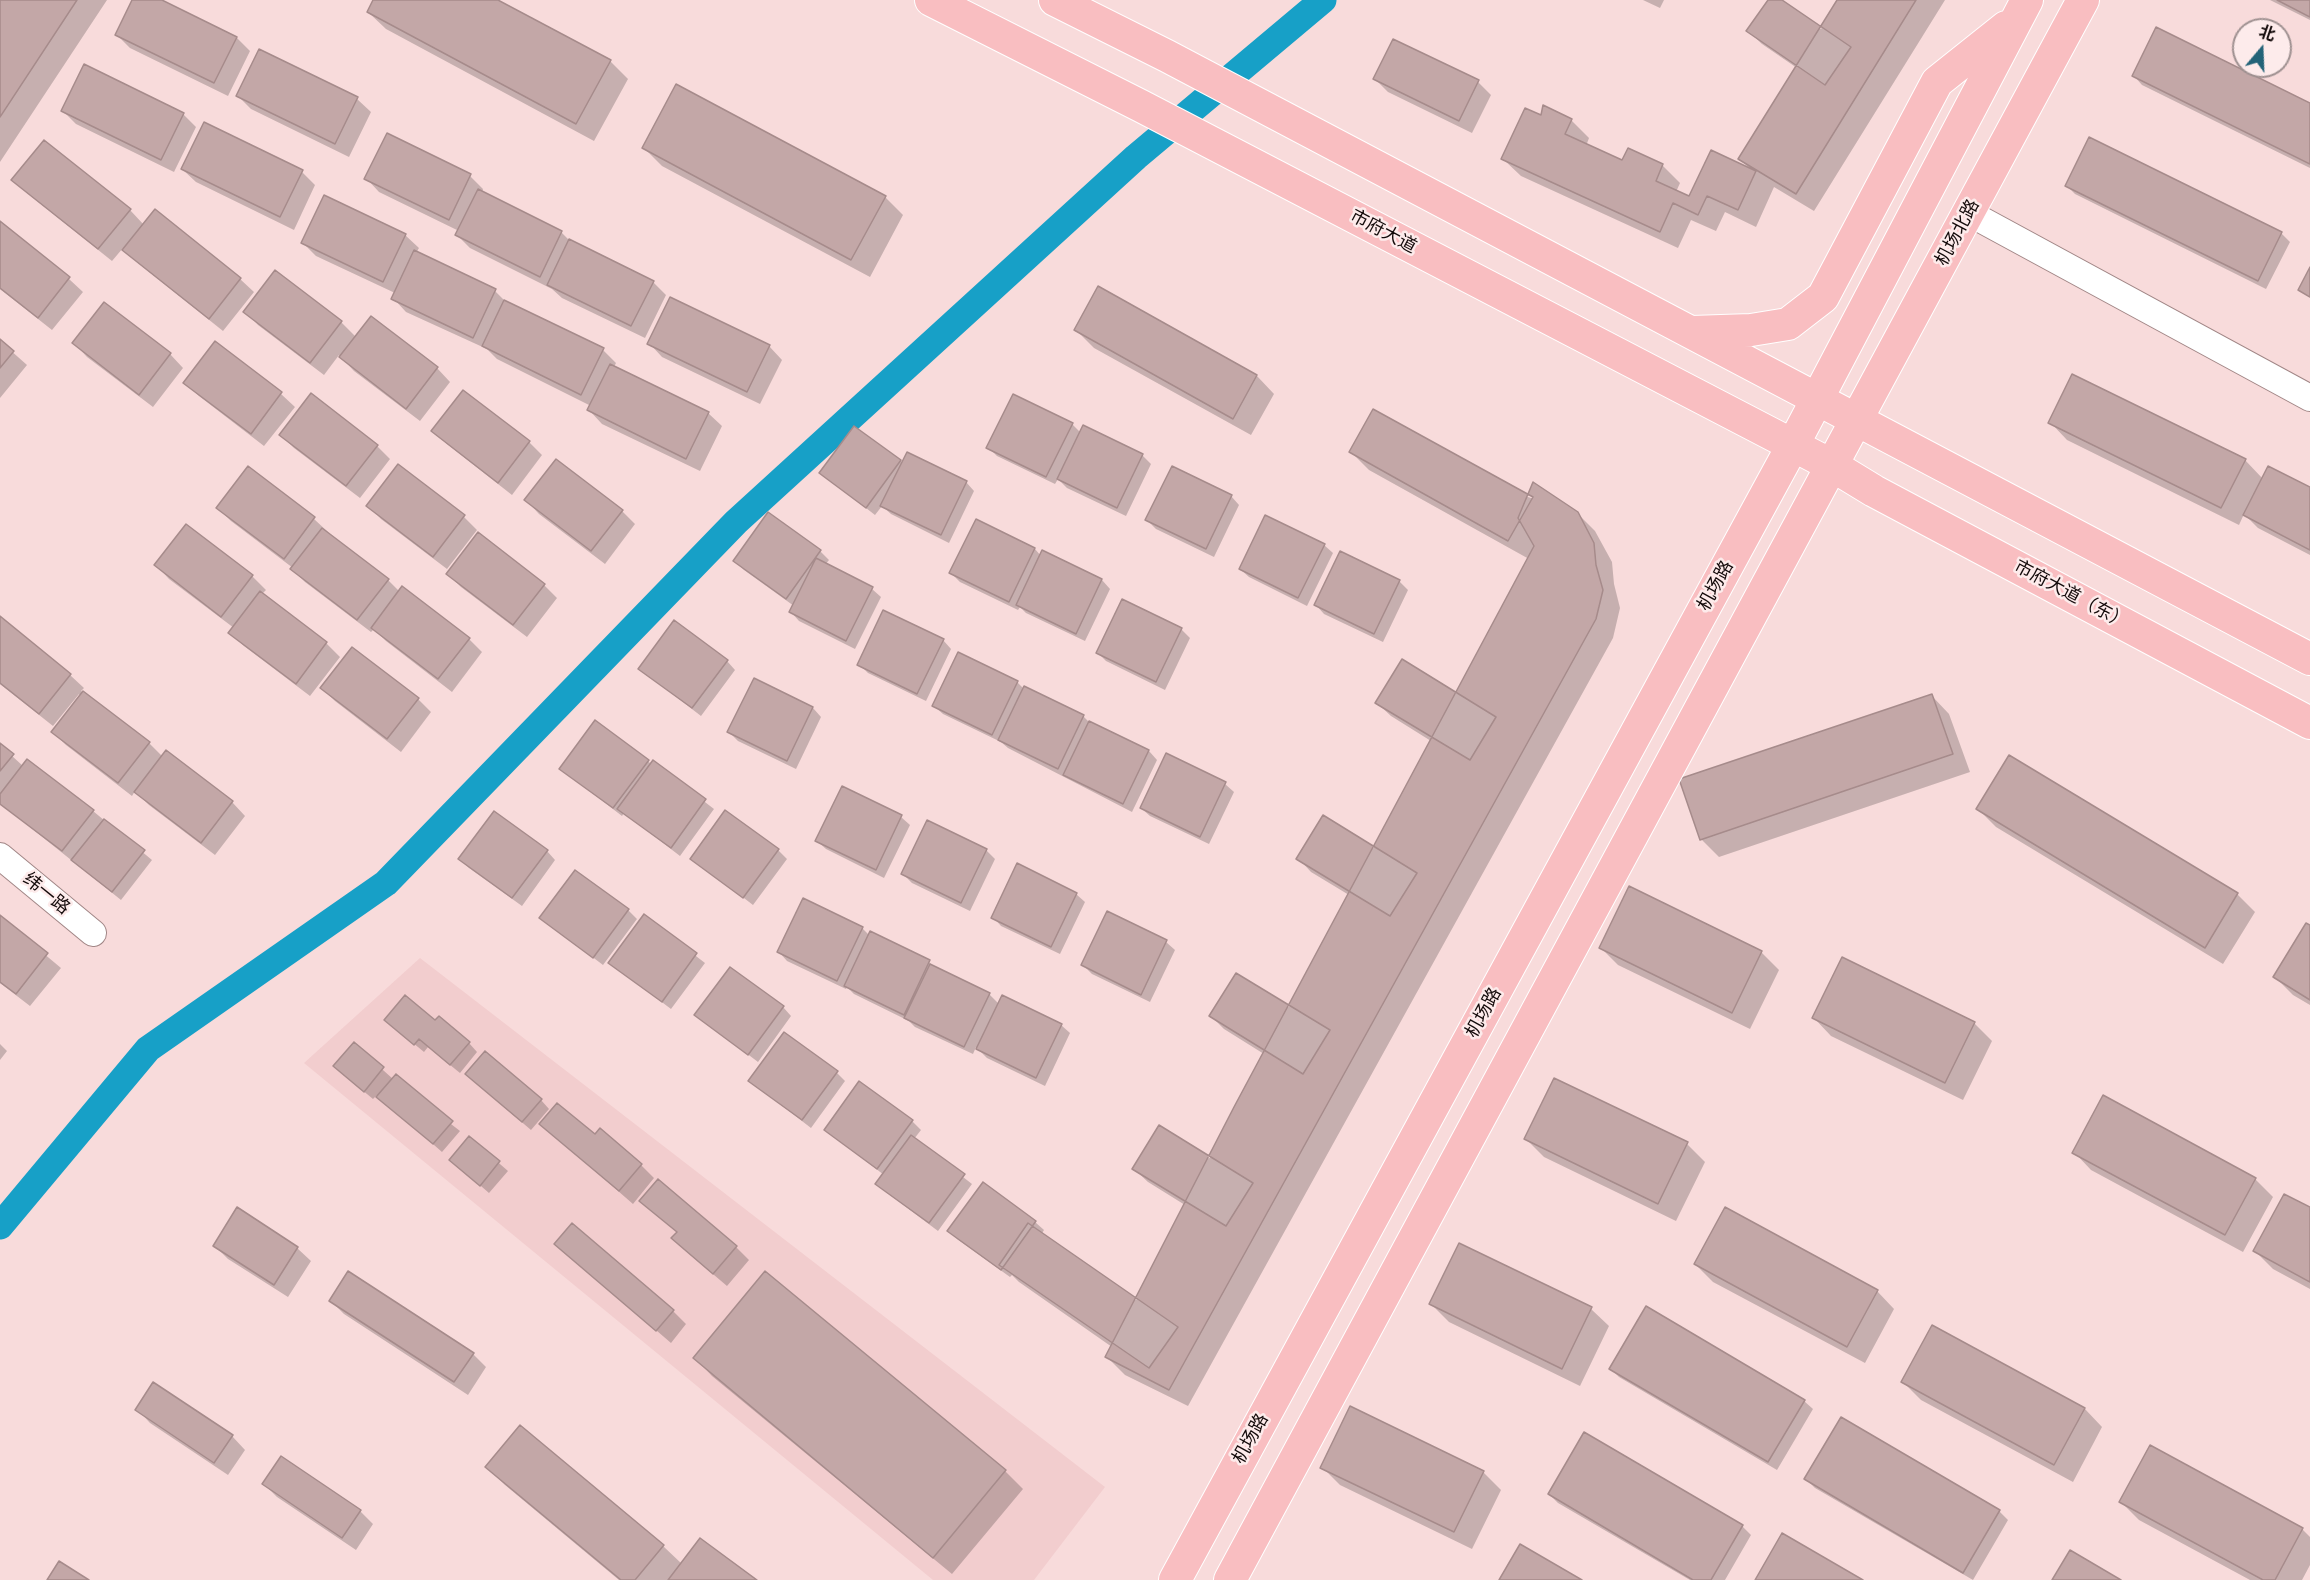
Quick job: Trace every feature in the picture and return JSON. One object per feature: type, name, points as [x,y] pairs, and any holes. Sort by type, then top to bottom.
[{"type":"main road","name":"市府大道","points":[[931,0],[1141,106],[1833,466]]},
{"type":"main road","points":[[1055,0],[1188,67],[2310,659]]},
{"type":"main road","name":"机场北路","points":[[1833,466],[2083,0]]},
{"type":"main road","points":[[1793,445],[2022,10]]},
{"type":"main road","points":[[1690,332],[1751,330],[1788,324],[1823,297],[1937,82],[2022,10]]},
{"type":"main road","name":"机场路","points":[[1174,1580],[1793,445]]},
{"type":"main road","points":[[1230,1580],[1833,466]]},
{"type":"main road","name":"市府大道（东）","points":[[1833,466],[1874,491],[2310,723]]},
{"type":"street","points":[[1968,213],[2310,398]]},
{"type":"street","name":"纬一路","points":[[0,856],[93,933]]},
{"type":"shaded area","points":[[420,958],[1105,1487],[1034,1580],[933,1580],[304,1063]]},
{"type":"building","points":[[0,0],[77,0],[0,117]]},
{"type":"building","points":[[132,0],[162,0],[237,37],[214,83],[115,35]]},
{"type":"building","points":[[373,0],[498,0],[611,60],[576,124],[367,12]]},
{"type":"building","points":[[1768,0],[1782,0],[1851,47],[1825,85],[1746,31]]},
{"type":"building","points":[[1837,0],[1916,0],[1796,194],[1738,159]]},
{"type":"building","points":[[2277,0],[2310,0],[2310,17]]},
{"type":"building","points":[[2156,27],[2232,65],[2232,78],[2259,78],[2310,103],[2310,164],[2132,76]]},
{"type":"building","points":[[1393,39],[1479,80],[1459,121],[1373,79]]},
{"type":"building","points":[[259,49],[358,97],[335,144],[236,96]]},
{"type":"building","points":[[84,64],[184,113],[161,160],[61,111]]},
{"type":"building","points":[[676,84],[886,196],[851,260],[642,148]]},
{"type":"building","points":[[1543,105],[1572,119],[1565,134],[1622,160],[1628,148],[1663,164],[1656,181],[1689,196],[1711,150],[1756,171],[1738,210],[1707,196],[1698,215],[1673,203],[1660,232],[1501,159],[1525,108],[1541,115]]},
{"type":"building","points":[[204,122],[303,170],[280,217],[181,169]]},
{"type":"building","points":[[387,133],[471,174],[449,220],[364,179]]},
{"type":"building","points":[[2089,137],[2282,232],[2258,281],[2065,186]]},
{"type":"building","points":[[44,140],[131,209],[98,249],[11,180]]},
{"type":"building","points":[[478,189],[562,231],[540,277],[455,235]]},
{"type":"building","points":[[324,195],[406,234],[383,282],[301,243]]},
{"type":"building","points":[[155,209],[241,278],[209,319],[122,250]]},
{"type":"building","points":[[0,221],[70,277],[38,318],[0,288]]},
{"type":"building","points":[[569,239],[654,281],[631,326],[547,285]]},
{"type":"building","points":[[414,250],[496,289],[473,338],[391,299]]},
{"type":"building","points":[[2310,267],[2310,297],[2298,290]]},
{"type":"building","points":[[275,270],[342,321],[310,363],[243,312]]},
{"type":"building","points":[[1098,286],[1257,375],[1233,419],[1074,330]]},
{"type":"building","points":[[670,297],[770,345],[747,392],[647,344]]},
{"type":"building","points":[[504,300],[604,348],[581,395],[482,346]]},
{"type":"building","points":[[104,302],[171,353],[139,395],[72,343]]},
{"type":"building","points":[[371,316],[438,367],[406,409],[339,357]]},
{"type":"building","points":[[0,339],[14,351],[0,368]]},
{"type":"building","points":[[215,341],[282,392],[251,434],[183,383]]},
{"type":"building","points":[[610,364],[709,412],[686,459],[587,410]]},
{"type":"building","points":[[2072,374],[2246,459],[2221,508],[2048,423]]},
{"type":"building","points":[[463,390],[530,441],[498,483],[431,431]]},
{"type":"building","points":[[311,393],[378,445],[346,486],[279,435]]},
{"type":"building","points":[[1013,394],[1073,423],[1046,477],[986,448]]},
{"type":"building","points":[[1373,409],[1533,497],[1508,541],[1349,452]]},
{"type":"building","points":[[1083,425],[1143,454],[1117,508],[1057,479]]},
{"type":"building","points":[[854,426],[901,460],[866,508],[819,473]]},
{"type":"building","points":[[907,452],[967,481],[941,535],[880,506]]},
{"type":"building","points":[[556,459],[623,510],[591,551],[524,500]]},
{"type":"building","points":[[398,464],[465,515],[433,557],[366,506]]},
{"type":"building","points":[[248,466],[315,517],[284,559],[216,508]]},
{"type":"building","points":[[1172,466],[1232,495],[1206,549],[1145,520]]},
{"type":"building","points":[[2268,466],[2310,487],[2310,550],[2243,515]]},
{"type":"building","points":[[1533,482],[1578,512],[1594,543],[1596,565],[1603,590],[1596,619],[1169,1390],[1105,1357],[1234,1107],[1534,546],[1518,518]]},
{"type":"building","points":[[768,512],[821,550],[786,599],[733,561]]},
{"type":"building","points":[[1265,515],[1325,544],[1298,598],[1239,569]]},
{"type":"building","points":[[976,519],[1035,548],[1009,602],[949,573]]},
{"type":"building","points":[[186,524],[253,575],[221,617],[154,565]]},
{"type":"building","points":[[322,528],[389,579],[357,620],[290,569]]},
{"type":"building","points":[[478,532],[545,584],[513,625],[446,574]]},
{"type":"building","points":[[1042,550],[1102,579],[1076,634],[1016,605]]},
{"type":"building","points":[[1340,551],[1400,580],[1374,634],[1314,605]]},
{"type":"building","points":[[816,558],[873,587],[846,641],[789,612]]},
{"type":"building","points":[[402,586],[470,638],[438,679],[371,628]]},
{"type":"building","points":[[260,591],[327,642],[296,684],[228,633]]},
{"type":"building","points":[[1122,599],[1182,628],[1156,682],[1096,653]]},
{"type":"building","points":[[883,610],[944,639],[917,694],[857,665]]},
{"type":"building","points":[[0,616],[71,674],[39,714],[0,683]]},
{"type":"building","points":[[674,620],[728,660],[692,708],[638,669]]},
{"type":"building","points":[[352,647],[419,698],[387,739],[320,688]]},
{"type":"building","points":[[958,652],[1018,681],[992,735],[932,706]]},
{"type":"building","points":[[1402,659],[1496,717],[1470,760],[1375,703]]},
{"type":"building","points":[[754,678],[813,707],[787,761],[727,732]]},
{"type":"building","points":[[1024,686],[1084,715],[1058,769],[998,740]]},
{"type":"building","points":[[83,691],[150,742],[118,783],[51,732]]},
{"type":"building","points":[[1932,694],[1953,754],[1700,840],[1679,779]]},
{"type":"building","points":[[595,720],[649,760],[613,808],[559,769]]},
{"type":"building","points":[[1089,721],[1149,750],[1123,804],[1063,775]]},
{"type":"building","points":[[0,743],[14,754],[0,771]]},
{"type":"building","points":[[166,750],[233,801],[201,843],[134,792]]},
{"type":"building","points":[[1166,753],[1226,782],[1200,837],[1140,808]]},
{"type":"building","points":[[2009,755],[2238,893],[2205,948],[1976,809]]},
{"type":"building","points":[[27,759],[94,810],[62,851],[0,804],[0,794]]},
{"type":"building","points":[[653,760],[706,799],[671,848],[617,809]]},
{"type":"building","points":[[842,786],[902,815],[876,870],[815,841]]},
{"type":"building","points":[[725,810],[779,849],[743,898],[690,859]]},
{"type":"building","points":[[494,811],[548,850],[512,898],[458,859]]},
{"type":"building","points":[[1323,815],[1417,873],[1390,916],[1296,859]]},
{"type":"building","points":[[104,819],[145,850],[112,892],[71,860]]},
{"type":"building","points":[[927,820],[987,849],[961,903],[901,874]]},
{"type":"building","points":[[1017,863],[1077,893],[1051,947],[991,918]]},
{"type":"building","points":[[575,870],[629,909],[593,958],[539,918]]},
{"type":"building","points":[[1629,886],[1762,951],[1732,1013],[1599,948]]},
{"type":"building","points":[[803,898],[863,927],[837,981],[777,952]]},
{"type":"building","points":[[1107,911],[1167,940],[1141,995],[1081,965]]},
{"type":"building","points":[[644,914],[697,953],[662,1002],[608,963]]},
{"type":"building","points":[[0,915],[48,953],[16,994],[0,982]]},
{"type":"building","points":[[2306,923],[2310,925],[2310,1000],[2273,977]]},
{"type":"building","points":[[870,931],[930,960],[904,1015],[844,986]]},
{"type":"building","points":[[1842,957],[1975,1022],[1945,1083],[1812,1018]]},
{"type":"building","points":[[930,964],[990,993],[964,1047],[904,1018]]},
{"type":"building","points":[[730,967],[784,1006],[748,1055],[694,1015]]},
{"type":"building","points":[[1236,973],[1330,1030],[1303,1074],[1209,1016]]},
{"type":"building","points":[[405,995],[435,1020],[439,1016],[470,1042],[450,1065],[419,1039],[414,1045],[384,1020]]},
{"type":"building","points":[[1002,995],[1062,1024],[1036,1078],[976,1049]]},
{"type":"building","points":[[784,1032],[838,1071],[802,1120],[748,1081]]},
{"type":"building","points":[[354,1042],[384,1067],[364,1092],[333,1066]]},
{"type":"building","points":[[485,1051],[542,1099],[522,1122],[465,1074]]},
{"type":"building","points":[[396,1074],[453,1121],[433,1144],[376,1097]]},
{"type":"building","points":[[1554,1078],[1688,1142],[1658,1204],[1524,1139]]},
{"type":"building","points":[[859,1081],[913,1120],[877,1169],[824,1130]]},
{"type":"building","points":[[2103,1095],[2256,1178],[2225,1235],[2072,1153]]},
{"type":"building","points":[[557,1103],[595,1134],[600,1128],[642,1164],[619,1191],[539,1124]]},
{"type":"building","points":[[1159,1125],[1253,1183],[1226,1226],[1132,1169]]},
{"type":"building","points":[[911,1135],[965,1174],[929,1223],[875,1184]]},
{"type":"building","points":[[469,1136],[500,1161],[480,1186],[449,1160]]},
{"type":"building","points":[[658,1179],[737,1246],[713,1274],[671,1238],[677,1232],[639,1201]]},
{"type":"building","points":[[983,1182],[1036,1221],[1001,1270],[947,1231]]},
{"type":"building","points":[[2284,1194],[2310,1207],[2310,1282],[2253,1251]]},
{"type":"building","points":[[237,1207],[298,1247],[274,1285],[213,1246]]},
{"type":"building","points":[[1725,1207],[1878,1290],[1847,1347],[1694,1264]]},
{"type":"building","points":[[572,1223],[674,1310],[656,1331],[554,1244]]},
{"type":"building","points":[[1028,1223],[1178,1327],[1149,1368],[999,1265]]},
{"type":"building","points":[[1459,1243],[1592,1307],[1562,1369],[1429,1304]]},
{"type":"building","points":[[348,1271],[474,1353],[454,1382],[329,1301]]},
{"type":"building","points":[[765,1271],[1006,1470],[933,1558],[693,1358]]},
{"type":"building","points":[[1646,1306],[1805,1400],[1768,1462],[1609,1369]]},
{"type":"building","points":[[1932,1325],[2085,1408],[2054,1465],[1901,1382]]},
{"type":"building","points":[[153,1382],[233,1435],[214,1463],[135,1410]]},
{"type":"building","points":[[1350,1406],[1484,1471],[1454,1532],[1320,1468]]},
{"type":"building","points":[[1841,1417],[2000,1510],[1963,1573],[1804,1479]]},
{"type":"building","points":[[520,1425],[664,1545],[635,1580],[621,1580],[485,1467]]},
{"type":"building","points":[[1584,1432],[1743,1525],[1711,1580],[1693,1580],[1548,1494]]},
{"type":"building","points":[[2150,1445],[2303,1528],[2275,1580],[2263,1580],[2119,1502]]},
{"type":"building","points":[[281,1456],[361,1510],[342,1538],[262,1484]]},
{"type":"building","points":[[1782,1533],[1863,1580],[1755,1580]]},
{"type":"building","points":[[700,1538],[757,1580],[668,1580]]},
{"type":"building","points":[[1520,1544],[1582,1580],[1499,1580]]},
{"type":"building","points":[[2070,1550],[2121,1580],[2052,1580]]},
{"type":"building","points":[[59,1561],[89,1580],[47,1580]]},
{"type":"waterway","points":[[0,1226],[148,1049],[386,883],[736,522],[1136,157],[1323,0]]}]
